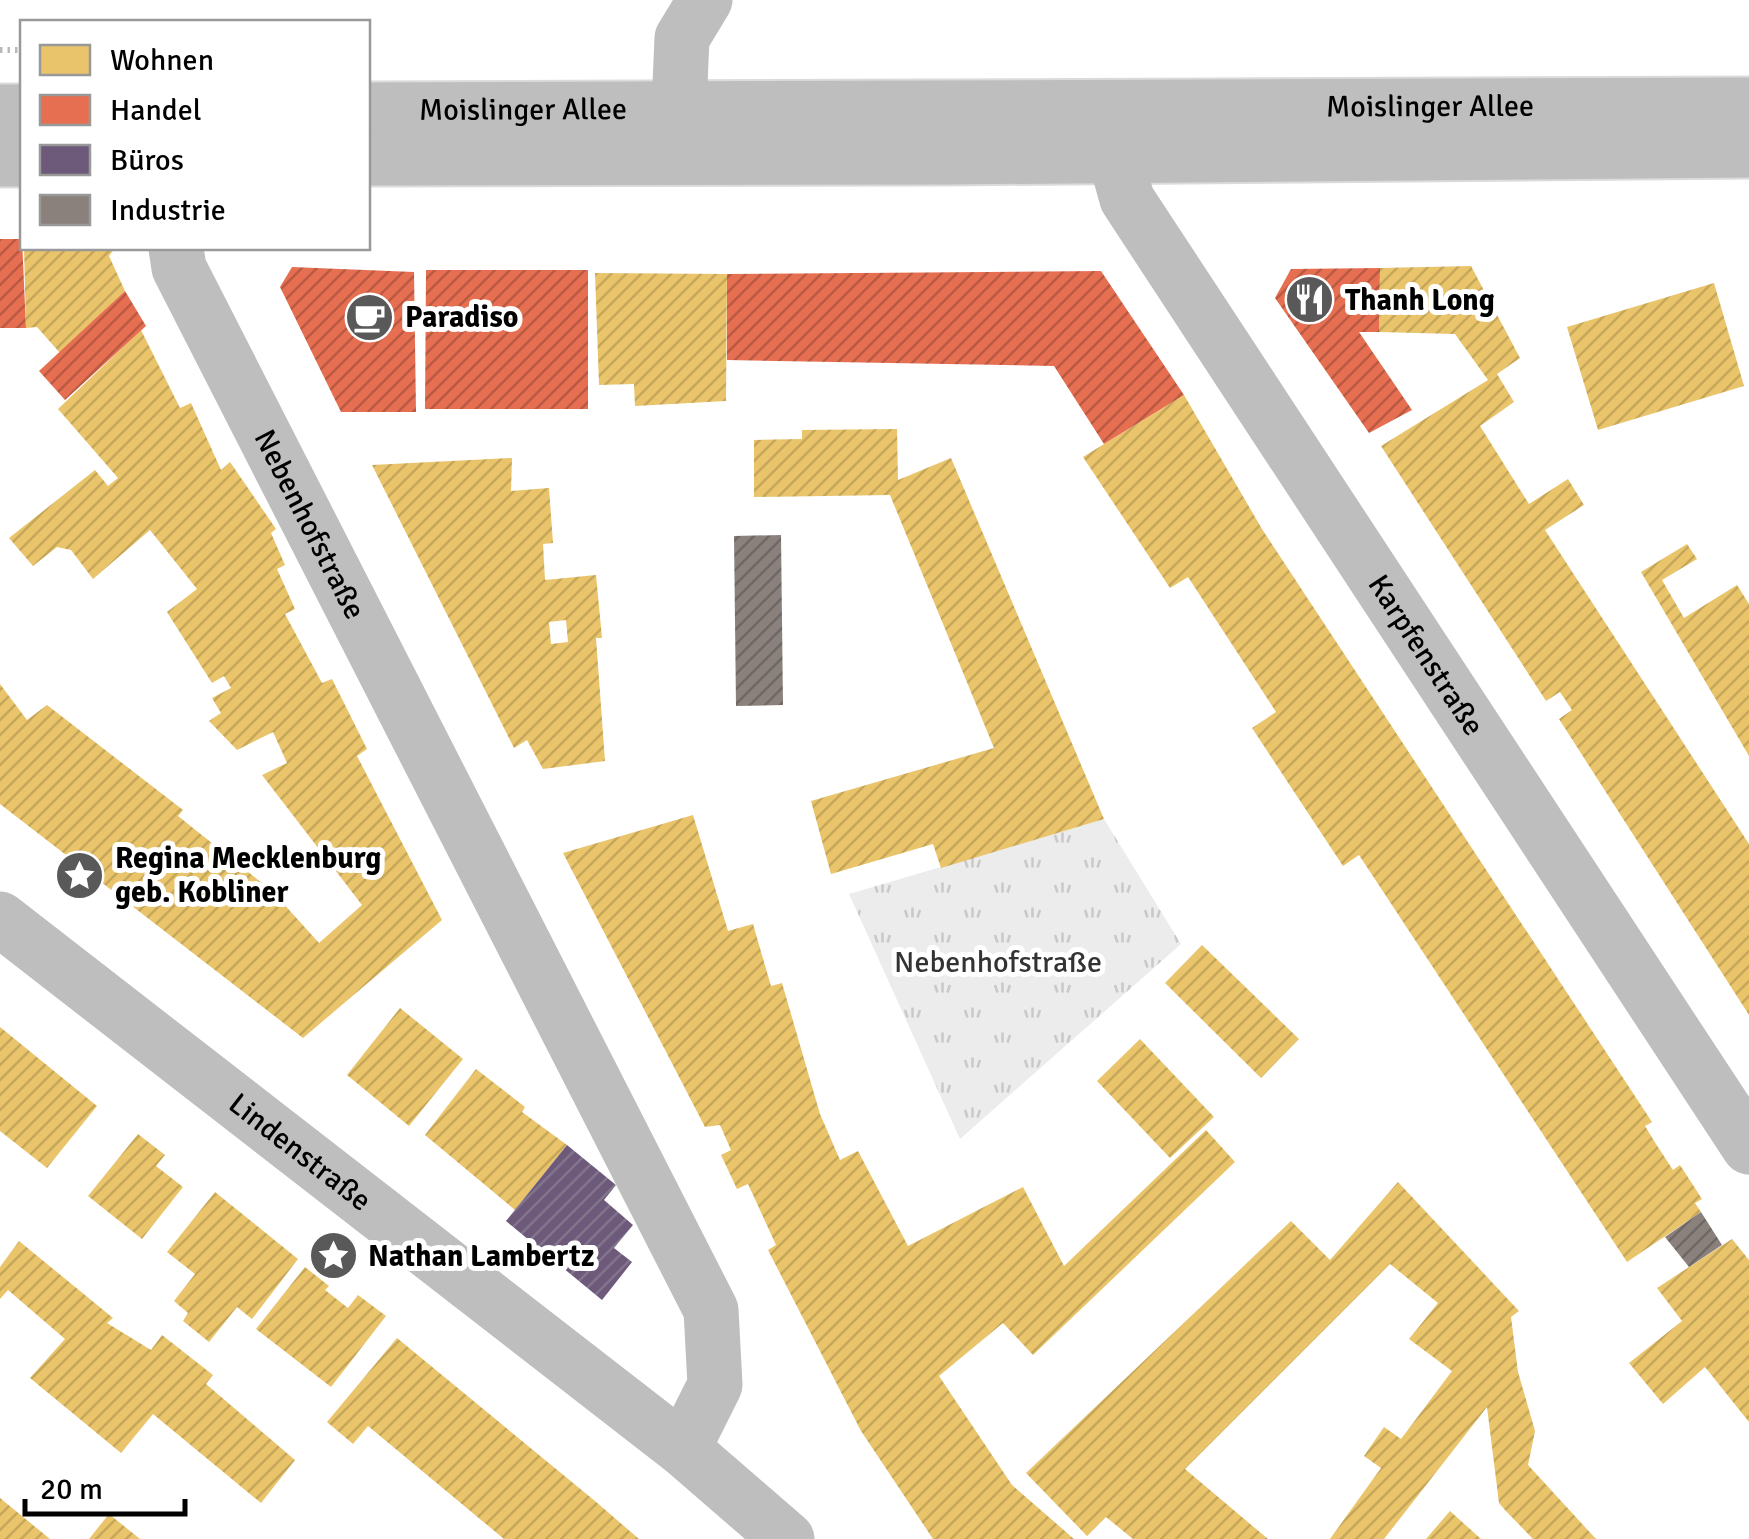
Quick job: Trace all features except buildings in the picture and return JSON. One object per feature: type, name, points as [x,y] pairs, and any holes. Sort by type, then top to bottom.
[{"type":"street","points":[[678,132],[682,38],[704,0]]},
{"type":"street","name":"Moislinger Allee","points":[[1115,131],[1749,104]]},
{"type":"street","name":"Moislinger Allee","points":[[370,110],[678,132],[1115,131],[1749,150]]},
{"type":"street","name":"Karpfenstraße","points":[[1115,131],[1126,199],[1749,1147]]},
{"type":"street","name":"Moislinger Allee","points":[[370,158],[678,132]]},
{"type":"street","name":"Nebenhofstraße","points":[[176,250],[179,268],[711,1310],[714,1385],[683,1449]]},
{"type":"street","name":"Lindenstraße","points":[[0,919],[683,1449],[787,1539]]},
{"type":"green space","name":"Nebenhofstraße","points":[[1104,819],[1181,944],[960,1139],[849,894]]},
{"type":"place","name":"Thanh Long","points":[[1310,300]]},
{"type":"place","name":"Paradiso","points":[[370,317]]},
{"type":"place","name":"Regina Mecklenburg geb. Kobliner","points":[[80,875]]},
{"type":"place","name":"Nathan Lambertz","points":[[333,1256]]}]
